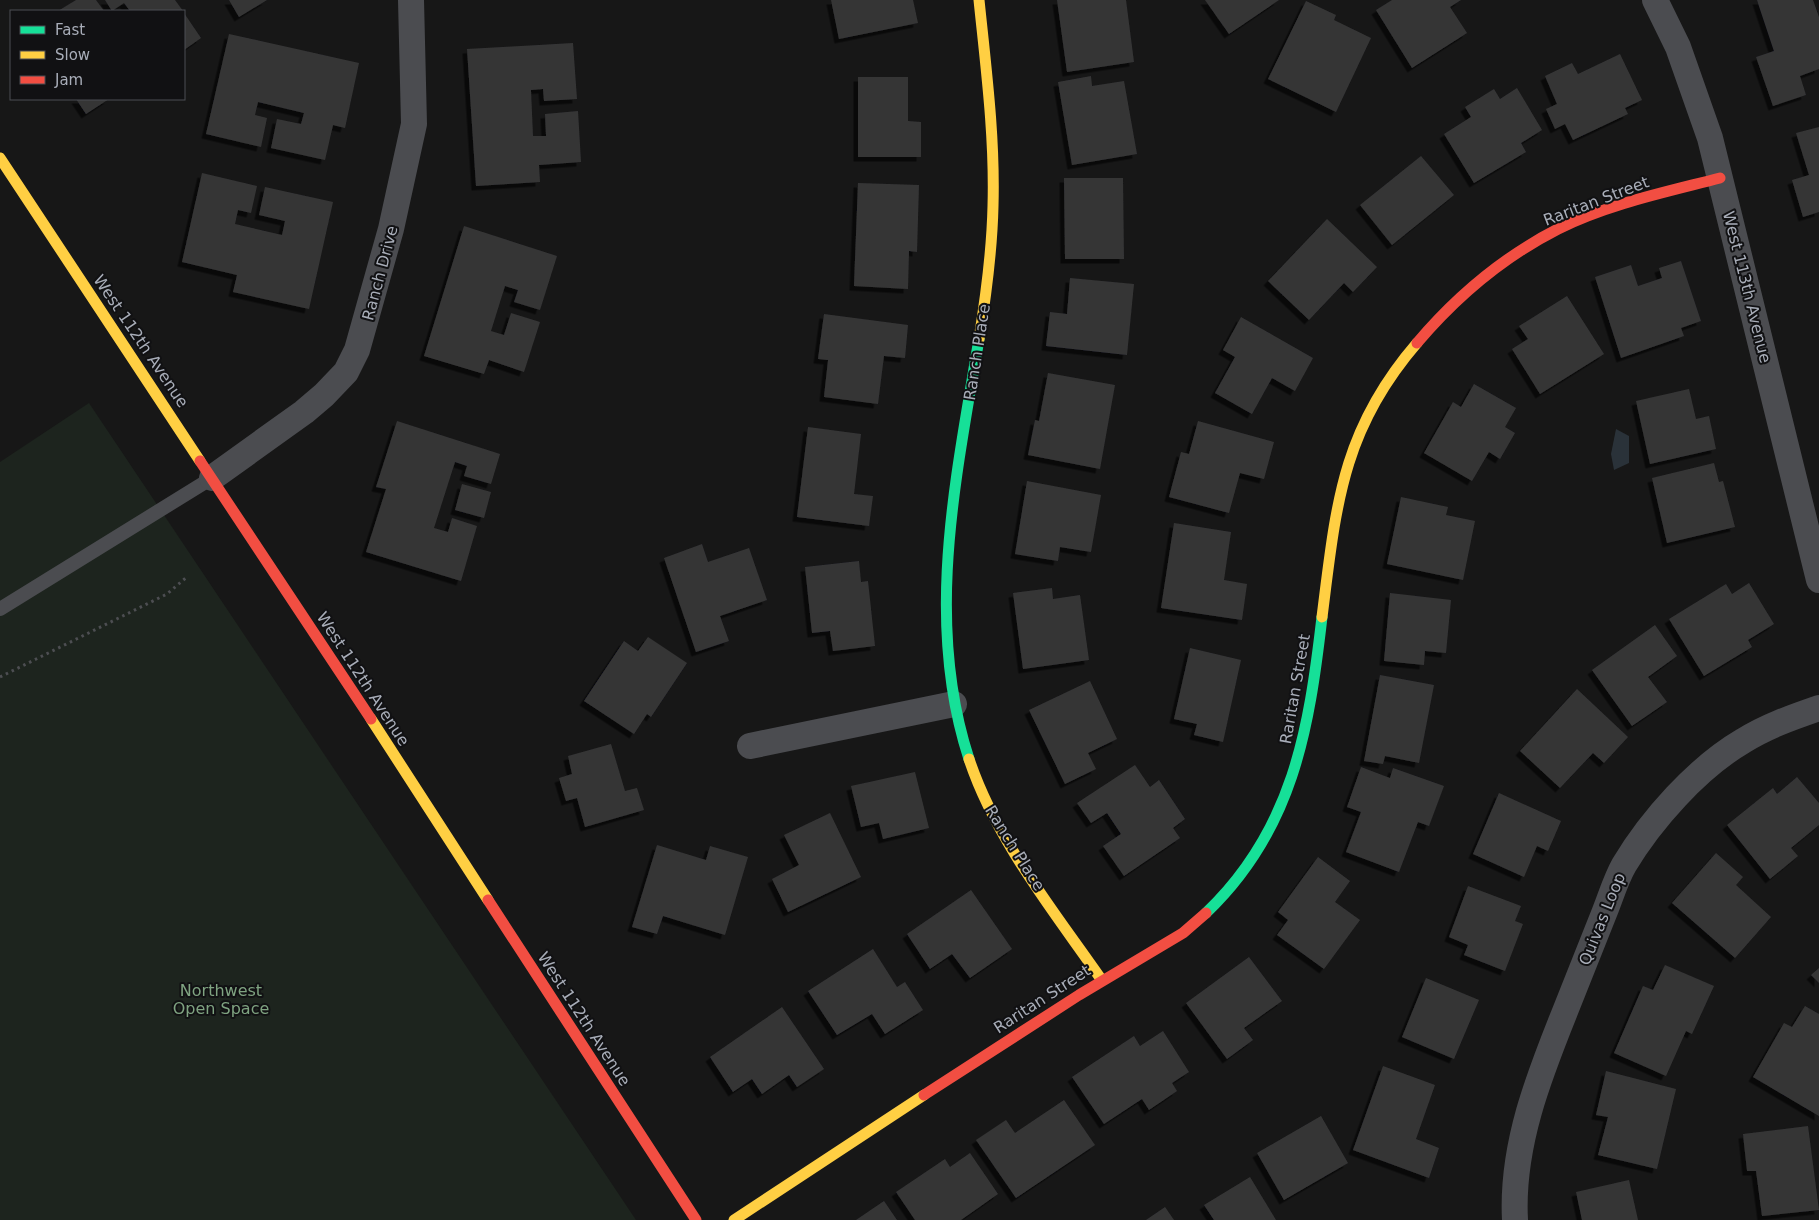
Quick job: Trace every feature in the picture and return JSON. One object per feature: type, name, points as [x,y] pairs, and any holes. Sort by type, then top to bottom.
[{"type":"street","name":"Ranch Drive","points":[[212,478],[273,436],[324,395],[346,372],[357,350],[391,229],[414,124],[411,0]]},
{"type":"street","name":"Ranch Place","points":[[979,0],[993,125],[994,186],[989,275],[948,552],[945,612],[947,655],[954,704],[962,737],[989,808],[1009,842],[1101,979]]},
{"type":"street","name":"West 113th Avenue","points":[[1655,0],[1678,47],[1710,138],[1819,580]]},
{"type":"street","name":"West 112th Avenue","points":[[0,158],[212,478],[696,1220]]},
{"type":"street","name":"Raritan Street","points":[[734,1220],[1101,979],[1186,931],[1234,883],[1249,862],[1283,804],[1294,780],[1310,716],[1317,674],[1336,510],[1350,455],[1380,392],[1408,352],[1454,303],[1496,269],[1558,229],[1631,201],[1720,178]]},
{"type":"street","points":[[750,746],[954,704]]},
{"type":"street","name":"Quivas Loop","points":[[1515,1220],[1514,1203],[1519,1157],[1530,1109],[1544,1065],[1623,867],[1646,833],[1674,799],[1726,753],[1772,726],[1819,708]]},
{"type":"lane","points":[[0,609],[212,478]]},
{"type":"path","points":[[0,677],[167,594],[188,576]]},
{"type":"green space","name":"Northwest Open Space","points":[[89,403],[636,1220],[0,1220],[0,462]]},
{"type":"shaded area","points":[[1616,429],[1629,436],[1629,463],[1614,470],[1611,454]]},
{"type":"building","points":[[76,0],[96,0],[103,10],[60,10]]},
{"type":"building","points":[[105,0],[175,0],[182,10],[129,10],[124,3],[111,10]]},
{"type":"building","points":[[229,0],[267,0],[239,17]]},
{"type":"building","points":[[831,0],[913,0],[918,23],[839,39]]},
{"type":"building","points":[[1057,0],[1126,0],[1134,62],[1067,72]]},
{"type":"building","points":[[1205,0],[1279,0],[1229,34]]},
{"type":"building","points":[[1392,0],[1461,0],[1450,7],[1467,33],[1412,68],[1376,10]]},
{"type":"building","points":[[1757,0],[1813,0],[1819,17],[1819,69],[1800,76],[1806,95],[1773,106],[1756,57],[1774,51]]},
{"type":"building","points":[[1306,1],[1336,15],[1334,20],[1371,38],[1336,112],[1268,79]]},
{"type":"building","points":[[185,14],[201,38],[185,49]]},
{"type":"building","points":[[229,34],[359,63],[345,128],[333,125],[325,160],[271,148],[277,119],[301,124],[304,113],[258,102],[255,115],[267,118],[261,147],[206,134]]},
{"type":"building","points":[[573,43],[577,99],[544,101],[543,89],[531,90],[533,136],[546,136],[545,114],[578,111],[581,162],[539,165],[540,182],[476,186],[467,49]]},
{"type":"building","points":[[1620,54],[1642,100],[1625,108],[1628,114],[1573,140],[1565,124],[1555,129],[1546,109],[1557,104],[1545,76],[1572,63],[1578,74]]},
{"type":"building","points":[[1091,76],[1092,86],[1124,81],[1137,154],[1072,165],[1058,82]]},
{"type":"building","points":[[858,77],[908,77],[908,121],[921,122],[921,157],[858,157]]},
{"type":"building","points":[[1517,88],[1542,130],[1521,143],[1526,152],[1474,183],[1444,134],[1471,117],[1465,107],[1494,89],[1500,99]]},
{"type":"building","points":[[77,100],[107,100],[86,114]]},
{"type":"building","points":[[1819,127],[1819,212],[1803,217],[1792,180],[1809,175],[1796,133]]},
{"type":"building","points":[[1421,156],[1454,195],[1392,245],[1360,205]]},
{"type":"building","points":[[202,173],[257,186],[251,213],[238,210],[235,224],[282,235],[285,221],[259,215],[265,187],[333,202],[309,309],[233,292],[237,275],[182,262]]},
{"type":"building","points":[[1064,178],[1123,178],[1124,259],[1065,259]]},
{"type":"building","points":[[858,183],[919,185],[917,252],[909,251],[908,289],[854,286]]},
{"type":"building","points":[[1327,219],[1377,267],[1353,292],[1344,283],[1309,320],[1268,281]]},
{"type":"building","points":[[464,226],[557,256],[540,310],[514,302],[518,290],[505,286],[491,331],[504,335],[511,313],[540,322],[524,372],[489,360],[484,374],[424,356]]},
{"type":"building","points":[[1681,261],[1701,321],[1681,328],[1684,336],[1621,358],[1595,277],[1631,265],[1638,286],[1662,278],[1659,268]]},
{"type":"building","points":[[1070,278],[1134,284],[1127,355],[1046,346],[1050,312],[1067,314]]},
{"type":"building","points":[[1567,296],[1604,354],[1540,394],[1512,349],[1528,339],[1519,326]]},
{"type":"building","points":[[824,314],[908,325],[905,358],[884,356],[878,404],[824,397],[828,360],[818,359]]},
{"type":"building","points":[[1241,317],[1313,358],[1295,391],[1272,378],[1252,414],[1215,393],[1235,357],[1223,350]]},
{"type":"building","points":[[1048,373],[1115,385],[1100,469],[1028,455],[1035,420],[1039,421]]},
{"type":"building","points":[[1474,384],[1516,408],[1505,427],[1515,433],[1500,459],[1489,452],[1472,481],[1424,453],[1453,402],[1461,407]]},
{"type":"building","points":[[1689,389],[1696,419],[1709,416],[1716,449],[1650,464],[1636,401]]},
{"type":"building","points":[[397,421],[500,454],[491,484],[464,476],[467,466],[455,462],[434,528],[448,532],[452,518],[477,526],[461,581],[366,552],[386,489],[376,487]]},
{"type":"building","points":[[1198,421],[1274,442],[1264,479],[1240,473],[1229,513],[1169,497],[1181,452],[1189,454]]},
{"type":"building","points":[[808,427],[861,434],[854,494],[873,496],[869,526],[797,517]]},
{"type":"building","points":[[1714,463],[1719,482],[1723,481],[1735,527],[1667,543],[1652,478]]},
{"type":"building","points":[[1027,481],[1101,495],[1091,552],[1060,547],[1058,561],[1015,554]]},
{"type":"building","points":[[462,484],[491,492],[484,518],[455,510]]},
{"type":"building","points":[[1401,497],[1448,507],[1446,515],[1475,521],[1463,580],[1387,564]]},
{"type":"building","points":[[1174,523],[1231,532],[1224,580],[1247,584],[1242,620],[1161,608]]},
{"type":"building","points":[[702,544],[708,562],[749,548],[767,600],[720,616],[729,641],[696,652],[664,558]]},
{"type":"building","points":[[859,561],[861,582],[868,581],[875,646],[833,651],[830,631],[812,633],[805,567]]},
{"type":"building","points":[[1749,583],[1774,624],[1748,640],[1752,647],[1704,676],[1669,619],[1726,584],[1732,594]]},
{"type":"building","points":[[1052,588],[1053,599],[1080,595],[1089,660],[1023,669],[1013,593]]},
{"type":"building","points":[[1390,593],[1451,600],[1446,653],[1425,651],[1424,665],[1384,661]]},
{"type":"building","points":[[1655,625],[1677,656],[1648,677],[1667,702],[1632,726],[1592,670]]},
{"type":"building","points":[[648,637],[687,663],[651,717],[647,714],[634,734],[584,701],[624,641],[638,651]]},
{"type":"building","points":[[1190,648],[1241,660],[1223,742],[1194,735],[1197,724],[1174,719]]},
{"type":"building","points":[[1380,675],[1434,685],[1419,763],[1385,756],[1383,764],[1364,761]]},
{"type":"building","points":[[1090,681],[1117,739],[1088,753],[1096,769],[1065,784],[1029,710]]},
{"type":"building","points":[[1577,689],[1628,737],[1604,763],[1593,753],[1560,788],[1520,751]]},
{"type":"building","points":[[611,744],[625,791],[637,788],[644,810],[585,827],[577,798],[566,801],[559,778],[572,774],[568,756]]},
{"type":"building","points":[[1135,765],[1150,787],[1159,780],[1185,819],[1173,828],[1180,838],[1124,876],[1103,846],[1121,834],[1107,813],[1091,823],[1077,803]]},
{"type":"building","points":[[1361,767],[1390,778],[1393,768],[1444,786],[1429,826],[1418,822],[1399,872],[1346,852],[1361,812],[1347,807]]},
{"type":"building","points":[[915,772],[929,828],[883,839],[879,823],[861,827],[851,786]]},
{"type":"building","points":[[1797,777],[1819,803],[1819,825],[1791,848],[1798,856],[1770,879],[1727,825],[1773,788],[1777,794]]},
{"type":"building","points":[[1499,793],[1561,821],[1548,851],[1537,846],[1524,877],[1473,854]]},
{"type":"building","points":[[830,813],[861,877],[788,912],[772,879],[799,865],[784,835]]},
{"type":"building","points":[[657,845],[706,860],[710,846],[748,857],[725,935],[663,916],[657,934],[632,927]]},
{"type":"building","points":[[1716,853],[1743,877],[1736,885],[1771,917],[1735,958],[1672,903]]},
{"type":"building","points":[[1318,857],[1350,881],[1335,902],[1360,920],[1324,969],[1277,935],[1288,920],[1278,912]]},
{"type":"building","points":[[1468,886],[1521,906],[1515,921],[1523,924],[1505,971],[1464,955],[1468,945],[1449,937]]},
{"type":"building","points":[[971,890],[1012,949],[970,978],[952,954],[930,969],[907,934]]},
{"type":"building","points":[[873,949],[897,987],[905,982],[923,1010],[885,1034],[872,1014],[837,1035],[808,991]]},
{"type":"building","points":[[1249,957],[1282,1001],[1244,1028],[1253,1040],[1227,1059],[1186,1003]]},
{"type":"building","points":[[1665,965],[1714,986],[1692,1034],[1686,1031],[1666,1076],[1614,1053],[1643,986],[1653,990]]},
{"type":"building","points":[[1819,968],[1819,983],[1811,975]]},
{"type":"building","points":[[1426,978],[1479,1000],[1454,1059],[1402,1037]]},
{"type":"building","points":[[1805,1006],[1819,1014],[1819,1116],[1753,1077],[1784,1023],[1792,1027]]},
{"type":"building","points":[[782,1007],[824,1069],[797,1087],[789,1075],[762,1094],[752,1079],[733,1092],[710,1057]]},
{"type":"building","points":[[1163,1031],[1189,1072],[1172,1083],[1177,1091],[1149,1110],[1142,1099],[1104,1124],[1072,1077],[1134,1036],[1140,1046]]},
{"type":"building","points":[[1383,1066],[1435,1085],[1416,1139],[1439,1148],[1429,1178],[1353,1150]]},
{"type":"building","points":[[1606,1071],[1676,1089],[1657,1169],[1598,1155],[1608,1117],[1596,1115]]},
{"type":"building","points":[[1064,1100],[1095,1145],[1016,1198],[976,1140],[1006,1120],[1015,1133]]},
{"type":"building","points":[[1321,1116],[1348,1163],[1284,1200],[1257,1153]]},
{"type":"building","points":[[1808,1126],[1819,1210],[1762,1216],[1756,1171],[1747,1171],[1743,1134]]},
{"type":"building","points":[[970,1153],[998,1194],[961,1220],[915,1220],[896,1192],[945,1159],[950,1167]]},
{"type":"building","points":[[1250,1177],[1276,1220],[1214,1220],[1204,1205]]},
{"type":"building","points":[[1629,1180],[1638,1220],[1582,1220],[1576,1192]]},
{"type":"building","points":[[884,1201],[897,1220],[856,1220]]},
{"type":"building","points":[[1165,1207],[1174,1220],[1146,1220]]},
{"type":"traffic: fast","points":[[969,759],[956,707],[948,655],[946,603],[948,550],[954,497],[979,339]]},
{"type":"traffic: fast","points":[[1206,913],[1235,881],[1259,848],[1278,813],[1292,776],[1303,738],[1311,699],[1322,617]]},
{"type":"traffic: slow","points":[[979,0],[993,154],[990,257],[979,339]]},
{"type":"traffic: slow","points":[[0,158],[200,461]]},
{"type":"traffic: slow","points":[[1322,617],[1338,505],[1357,439],[1372,407],[1417,343]]},
{"type":"traffic: slow","points":[[371,719],[488,900]]},
{"type":"traffic: slow","points":[[969,759],[980,789],[1010,846],[1027,874],[1101,979]]},
{"type":"traffic: slow","points":[[734,1220],[924,1095]]},
{"type":"traffic: jam","points":[[1417,343],[1464,294],[1482,279],[1518,252],[1558,229],[1597,212],[1720,178]]},
{"type":"traffic: jam","points":[[200,461],[371,719]]},
{"type":"traffic: jam","points":[[488,900],[696,1220]]},
{"type":"traffic: jam","points":[[924,1095],[1079,995],[1183,933],[1206,913]]}]
